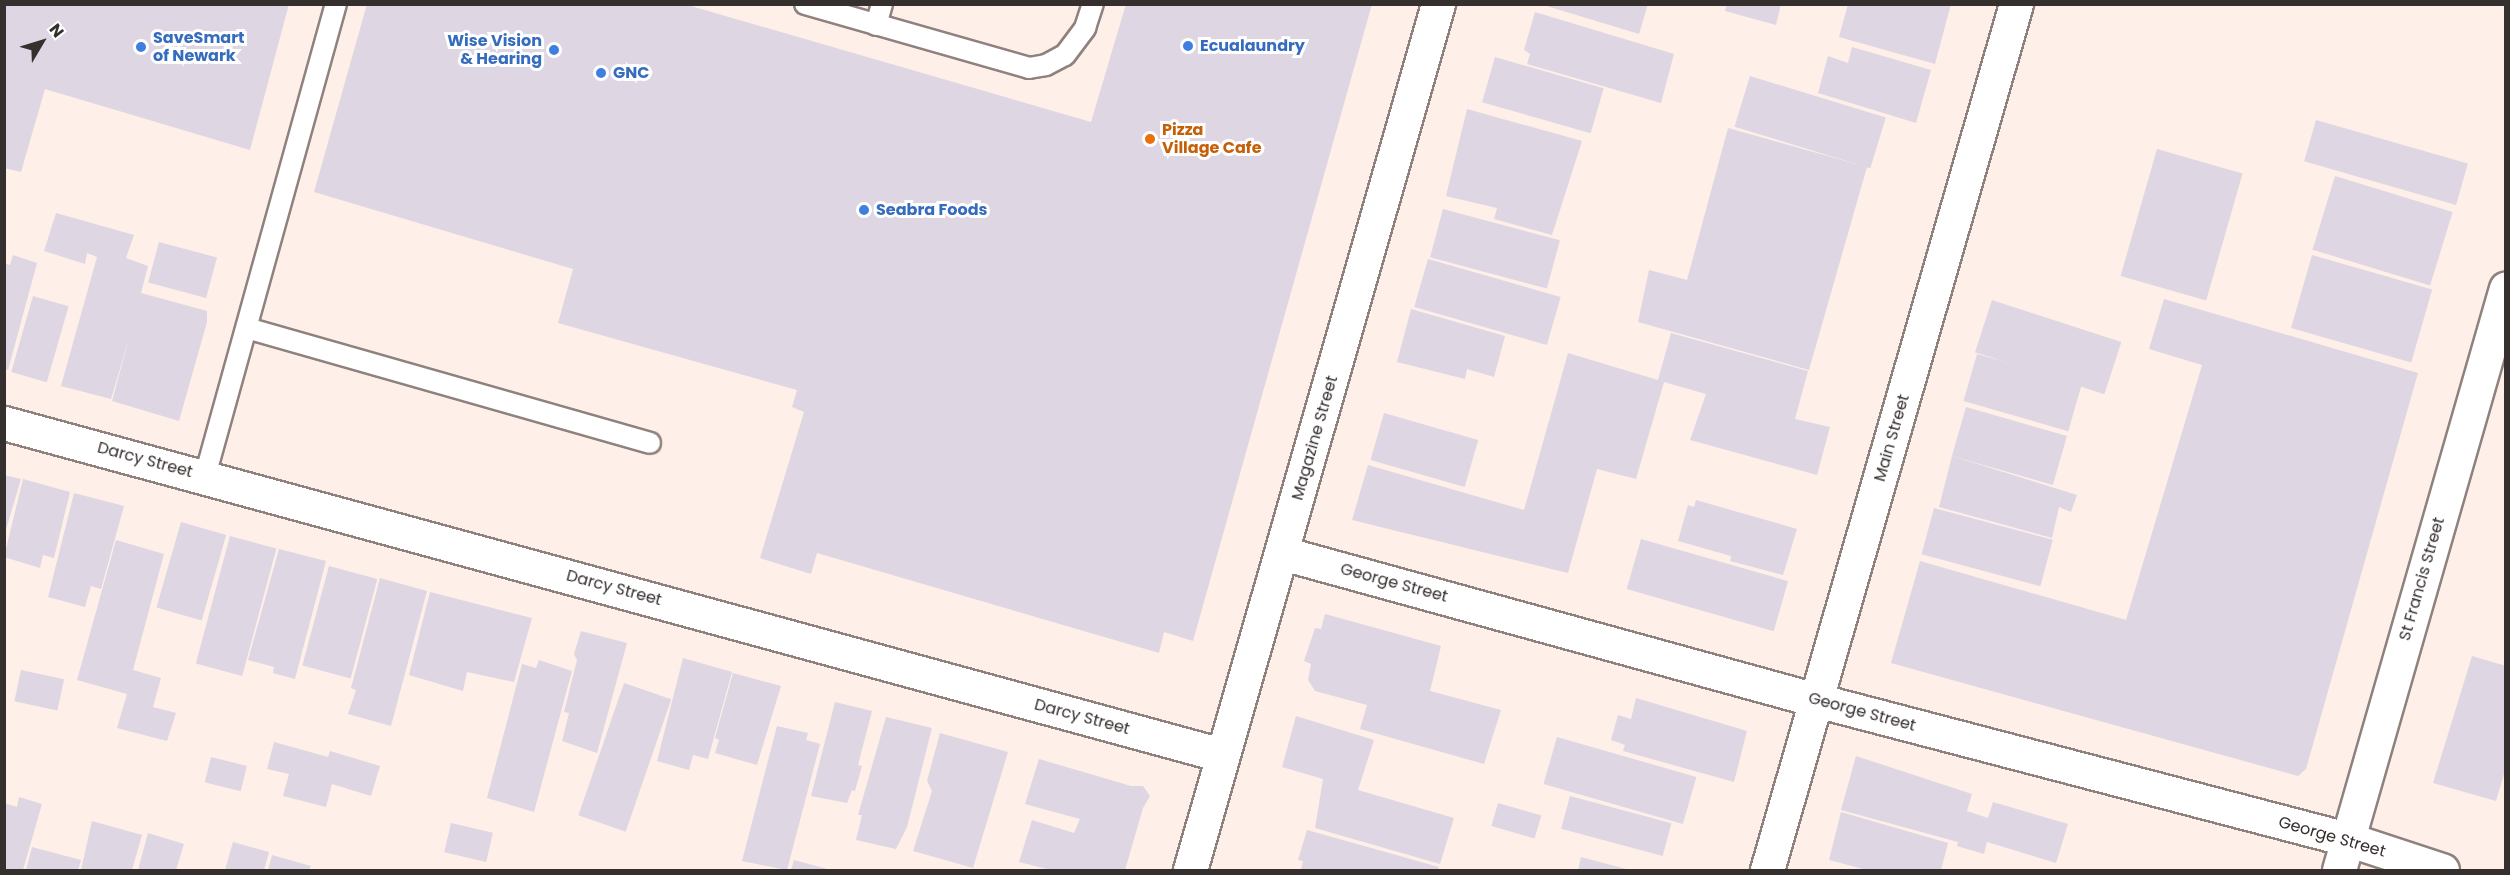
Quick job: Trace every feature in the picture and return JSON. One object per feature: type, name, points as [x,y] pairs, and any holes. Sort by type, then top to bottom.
[{"type":"street","name":"Magazine Street","points":[[1190,870],[1438,4]]},
{"type":"street","name":"Main Street","points":[[1767,870],[2016,4]]},
{"type":"street","name":"St Francis Street","points":[[2339,870],[2505,288]]},
{"type":"street","name":"Darcy Street","points":[[4,423],[1222,755]]},
{"type":"street","name":"George Street","points":[[1282,553],[1816,700],[2347,839],[2442,870]]},
{"type":"lane","points":[[205,476],[248,328],[336,4]]},
{"type":"lane","points":[[805,4],[1029,68],[1046,66],[1065,55],[1085,28],[1093,4]]},
{"type":"lane","points":[[876,25],[882,4]]},
{"type":"lane","points":[[248,328],[650,443]]},
{"type":"building","name":"SaveSmart of Newark","points":[[4,4],[289,4],[250,150],[45,89],[21,172],[4,168]]},
{"type":"building","points":[[367,4],[684,4],[1091,122],[1126,4],[1372,4],[1193,641],[1164,632],[1159,653],[817,553],[811,574],[760,558],[804,412],[792,407],[797,390],[558,323],[573,269],[314,192]]},
{"type":"building","points":[[1540,4],[1648,4],[1639,34]]},
{"type":"building","points":[[1727,4],[1781,4],[1776,25],[1725,11]]},
{"type":"building","points":[[1848,4],[1951,4],[1935,64],[1839,37]]},
{"type":"building","points":[[1535,12],[1674,54],[1661,103],[1527,64],[1530,54],[1524,50]]},
{"type":"building","points":[[1852,47],[1931,70],[1916,123],[1818,93],[1828,56],[1848,63]]},
{"type":"building","points":[[1495,57],[1604,88],[1591,133],[1482,102]]},
{"type":"building","points":[[1750,76],[1886,118],[1870,168],[1735,127]]},
{"type":"building","points":[[1467,109],[1582,141],[1552,235],[1494,219],[1497,208],[1446,196]]},
{"type":"building","points":[[2316,120],[2468,164],[2456,205],[2304,161]]},
{"type":"building","points":[[1728,128],[1867,167],[1809,370],[1638,322],[1649,270],[1687,280]]},
{"type":"building","points":[[2157,149],[2243,174],[2206,300],[2121,276]]},
{"type":"building","points":[[2335,176],[2453,212],[2430,286],[2312,250]]},
{"type":"building","points":[[1443,209],[1560,240],[1547,289],[1430,257]]},
{"type":"building","points":[[56,213],[134,235],[126,258],[148,266],[141,293],[207,311],[207,322],[179,421],[112,401],[130,335],[111,399],[61,386],[97,257],[87,253],[85,264],[44,251]]},
{"type":"building","points":[[159,242],[217,258],[206,298],[148,283]]},
{"type":"building","points":[[13,255],[37,263],[8,370],[4,369],[4,263],[10,265]]},
{"type":"building","points":[[2312,255],[2432,289],[2411,363],[2291,328]]},
{"type":"building","points":[[1428,259],[1561,297],[1547,345],[1414,307]]},
{"type":"building","points":[[33,296],[69,306],[47,382],[11,372]]},
{"type":"building","points":[[2164,299],[2418,373],[2306,769],[2298,776],[1891,663],[1920,561],[2126,620],[2202,365],[2149,349]]},
{"type":"building","points":[[1992,300],[2121,342],[2104,394],[1975,352]]},
{"type":"building","points":[[1411,309],[1505,336],[1494,377],[1467,369],[1465,379],[1397,362]]},
{"type":"building","points":[[1671,333],[1808,371],[1795,419],[1830,427],[1817,475],[1690,440],[1706,394],[1664,382],[1636,479],[1597,469],[1568,573],[1352,520],[1368,465],[1524,510],[1568,353],[1658,380]]},
{"type":"building","points":[[1977,354],[2082,384],[2068,431],[1963,401]]},
{"type":"building","points":[[1966,407],[2067,436],[2053,485],[1952,456]]},
{"type":"building","points":[[1384,413],[1478,440],[1465,487],[1370,460]]},
{"type":"building","points":[[1952,456],[2077,495],[2071,512],[2059,507],[2052,538],[1939,507]]},
{"type":"building","points":[[4,475],[21,479],[5,533],[4,533]]},
{"type":"building","points":[[23,479],[70,492],[54,558],[43,555],[40,568],[4,557]]},
{"type":"building","points":[[74,493],[124,506],[101,589],[91,586],[85,607],[48,597]]},
{"type":"building","points":[[1696,500],[1797,529],[1783,575],[1730,561],[1731,556],[1678,541],[1688,505],[1694,507]]},
{"type":"building","points":[[1934,508],[2053,540],[2040,586],[1922,554]]},
{"type":"building","points":[[181,522],[226,535],[202,621],[156,608]]},
{"type":"building","points":[[230,536],[276,548],[242,676],[196,664]]},
{"type":"building","points":[[1641,539],[1788,581],[1774,631],[1627,589]]},
{"type":"building","points":[[116,540],[164,554],[133,670],[161,678],[153,707],[176,713],[167,741],[117,728],[127,694],[77,680]]},
{"type":"building","points":[[279,549],[326,561],[295,679],[273,673],[274,667],[248,660]]},
{"type":"building","points":[[329,566],[377,579],[351,678],[302,665]]},
{"type":"building","points":[[380,578],[427,591],[391,726],[348,714],[356,690],[351,688]]},
{"type":"building","points":[[430,592],[532,618],[514,682],[467,672],[463,691],[409,675]]},
{"type":"building","points":[[1325,614],[1441,646],[1430,691],[1501,710],[1484,764],[1360,729],[1367,705],[1315,691],[1308,680],[1311,664],[1304,661],[1315,628],[1321,629]]},
{"type":"building","points":[[581,631],[627,643],[597,753],[562,741],[569,713],[564,712],[577,660],[574,654]]},
{"type":"building","points":[[2472,656],[2506,666],[2506,767],[2496,801],[2433,783]]},
{"type":"building","points":[[683,658],[732,672],[708,759],[693,755],[689,770],[657,761]]},
{"type":"building","points":[[539,660],[572,671],[534,812],[487,798],[522,664],[536,668]]},
{"type":"building","points":[[21,670],[64,679],[57,710],[14,701]]},
{"type":"building","points":[[733,673],[781,686],[757,765],[715,753],[719,740],[715,738]]},
{"type":"building","points":[[624,683],[671,699],[626,832],[578,815]]},
{"type":"building","points":[[1636,698],[1747,731],[1734,782],[1623,751],[1625,745],[1611,740],[1618,715],[1631,719]]},
{"type":"building","points":[[835,702],[872,711],[858,765],[862,766],[855,791],[852,790],[847,803],[811,796]]},
{"type":"building","points":[[1296,716],[1374,740],[1358,790],[1454,818],[1440,864],[1315,828],[1323,779],[1282,767]]},
{"type":"building","points":[[886,717],[932,728],[907,827],[896,849],[856,840],[862,815],[858,815]]},
{"type":"building","points":[[777,726],[808,733],[806,740],[820,744],[787,870],[742,861]]},
{"type":"building","points":[[940,733],[1008,752],[973,868],[913,851],[932,791],[927,781]]},
{"type":"building","points":[[1557,737],[1696,777],[1683,824],[1543,784]]},
{"type":"building","points":[[274,742],[328,757],[330,751],[380,766],[371,796],[332,784],[326,807],[283,796],[289,774],[267,769]]},
{"type":"building","points":[[1856,756],[1972,794],[1967,811],[1988,818],[1993,802],[2068,824],[2056,863],[1987,842],[1984,854],[1957,846],[1958,842],[1841,810]]},
{"type":"building","points":[[211,757],[247,766],[241,791],[205,782]]},
{"type":"building","points":[[1039,759],[1131,786],[1143,786],[1150,796],[1143,808],[1125,870],[1051,870],[1019,862],[1032,820],[1074,833],[1080,819],[1025,804]]},
{"type":"building","points":[[1570,796],[1671,823],[1663,856],[1561,829]]},
{"type":"building","points":[[19,797],[42,804],[23,870],[4,870],[4,803],[17,807]]},
{"type":"building","points":[[1498,803],[1541,815],[1535,838],[1491,826]]},
{"type":"building","points":[[1841,812],[1948,843],[1941,870],[1867,870],[1829,860]]},
{"type":"building","points":[[92,821],[142,835],[132,870],[81,870]]},
{"type":"building","points":[[451,823],[493,833],[486,862],[444,852]]},
{"type":"building","points":[[1307,830],[1439,867],[1438,870],[1301,870],[1303,861],[1298,860]]},
{"type":"building","points":[[148,833],[184,844],[176,870],[138,870]]},
{"type":"building","points":[[233,842],[269,852],[264,870],[225,870]]},
{"type":"building","points":[[32,847],[81,860],[78,870],[26,870]]},
{"type":"building","points":[[272,855],[311,866],[309,870],[268,870]]},
{"type":"building","points":[[1581,857],[1630,870],[1578,870]]},
{"type":"building","points":[[794,860],[831,870],[791,870]]},
{"type":"place","name":"Ecualaundry","points":[[1188,46]]},
{"type":"place","name":"SaveSmart of Newark","points":[[141,47]]},
{"type":"place","name":"Wise Vision & Hearing","points":[[554,50]]},
{"type":"place","name":"GNC","points":[[601,73]]},
{"type":"place","name":"Pizza Village Cafe","points":[[1150,139]]},
{"type":"place","name":"Seabra Foods","points":[[864,210]]}]
